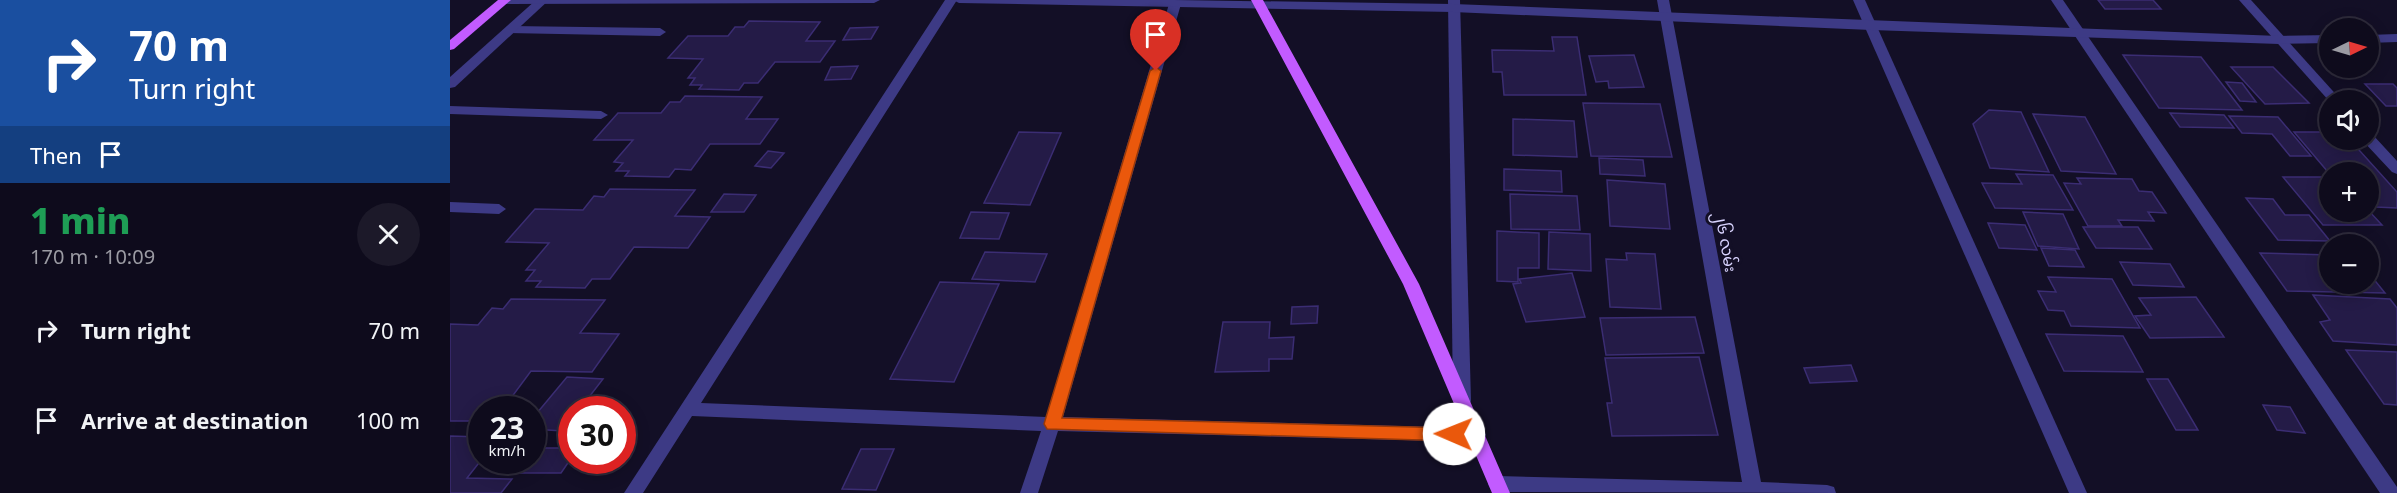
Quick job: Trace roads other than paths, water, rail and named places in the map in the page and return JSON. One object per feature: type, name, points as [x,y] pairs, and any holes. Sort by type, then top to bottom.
[{"type":"main road","points":[[450,46],[505,1]]},
{"type":"main road","points":[[1263,2],[1411,284],[1499,488]]},
{"type":"street","points":[[505,1],[874,0]]},
{"type":"street","points":[[633,493],[951,0]]},
{"type":"street","points":[[959,0],[1175,4],[1263,2],[1453,4],[1870,26],[2279,40],[2319,39]]},
{"type":"street","name":"၂၆ လမ်း","points":[[1663,0],[1753,490]]},
{"type":"street","points":[[1859,0],[2078,493]]},
{"type":"street","points":[[2056,0],[2390,493]]},
{"type":"street","points":[[2245,0],[2326,90]]},
{"type":"street","points":[[450,84],[543,1]]},
{"type":"street","points":[[1029,493],[1052,424],[1175,4]]},
{"type":"street","points":[[1453,4],[1462,401]]},
{"type":"street","points":[[510,30],[660,32]]},
{"type":"street","points":[[2379,39],[2397,38]]},
{"type":"street","points":[[450,110],[602,115]]},
{"type":"street","points":[[2379,150],[2397,169]]},
{"type":"street","points":[[450,207],[499,209]]},
{"type":"street","points":[[688,409],[1052,424],[1477,435]]},
{"type":"street","points":[[1499,488],[1753,490],[1827,493]]}]
